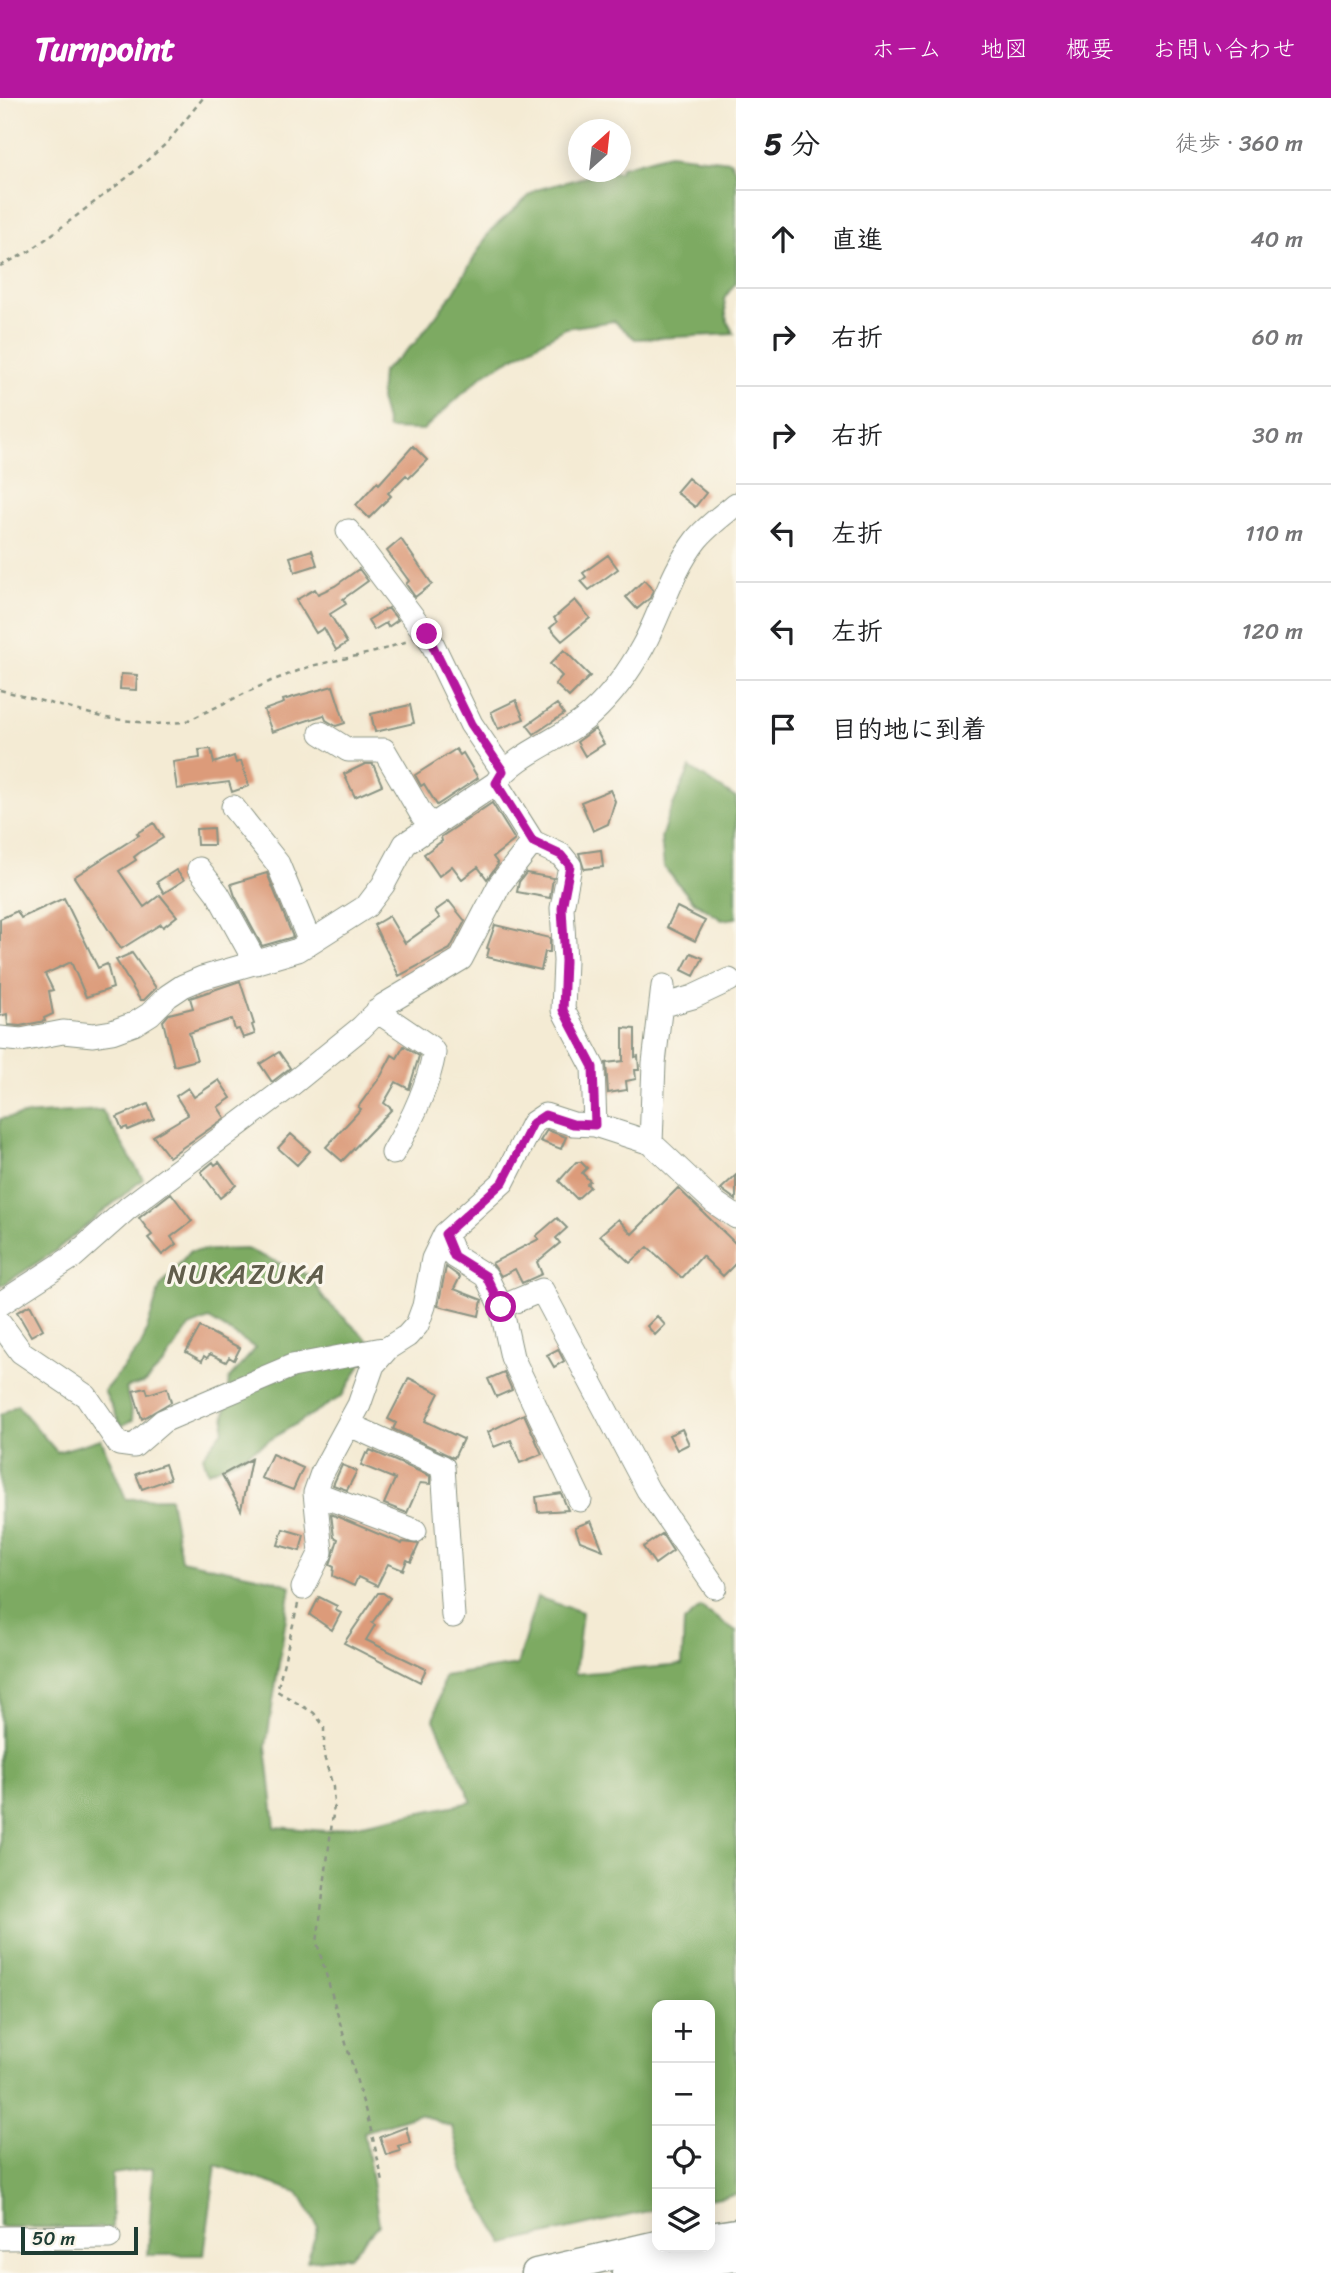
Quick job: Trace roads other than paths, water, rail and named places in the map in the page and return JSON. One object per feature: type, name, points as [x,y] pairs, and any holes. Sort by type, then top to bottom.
[{"type":"main road","points":[[715,2236],[736,2233]]},
{"type":"main road","points":[[536,2273],[652,2246]]},
{"type":"main road","points":[[626,2273],[646,2268],[736,2258]]},
{"type":"street","points":[[0,1038],[21,1040],[63,1032],[93,1035],[112,1032],[142,1019],[167,996],[183,986],[298,950],[367,906],[383,885],[405,844],[592,713],[644,645],[674,575],[696,539],[736,504]]},
{"type":"street","points":[[348,531],[427,634],[533,842],[561,855],[570,866],[562,908],[565,961],[563,1010],[593,1067],[595,1125]]},
{"type":"street","points":[[321,733],[348,750],[384,750],[422,815],[432,825]]},
{"type":"street","points":[[233,807],[278,864],[310,942]]},
{"type":"street","points":[[0,1304],[74,1256],[128,1208],[287,1088],[361,1028],[384,1005],[461,959],[500,884],[533,842]]},
{"type":"street","points":[[199,869],[218,894],[256,963]]},
{"type":"street","points":[[651,1143],[654,1063],[662,996],[694,997],[729,980]]},
{"type":"street","points":[[377,1011],[430,1047],[434,1053],[409,1127],[393,1153]]},
{"type":"street","points":[[303,1588],[321,1552],[315,1493],[322,1473],[359,1405],[373,1366],[388,1348],[407,1336],[417,1325],[424,1307],[433,1259],[445,1234],[503,1182],[533,1123],[545,1115],[573,1124],[595,1125],[651,1143],[714,1202],[736,1216]]},
{"type":"street","points":[[445,1234],[454,1256],[486,1276],[501,1307],[512,1357],[580,1500]]},
{"type":"street","points":[[501,1307],[542,1290],[648,1490],[715,1587]]},
{"type":"street","points":[[0,1323],[21,1352],[86,1396],[119,1444],[134,1446],[163,1422],[292,1366],[388,1348]]},
{"type":"street","points":[[349,1425],[443,1467],[453,1616]]},
{"type":"street","points":[[315,1493],[415,1531]]},
{"type":"street","points":[[0,2238],[109,2237]]},
{"type":"district","name":"NUKAZUKA","points":[[247,1273]]}]
